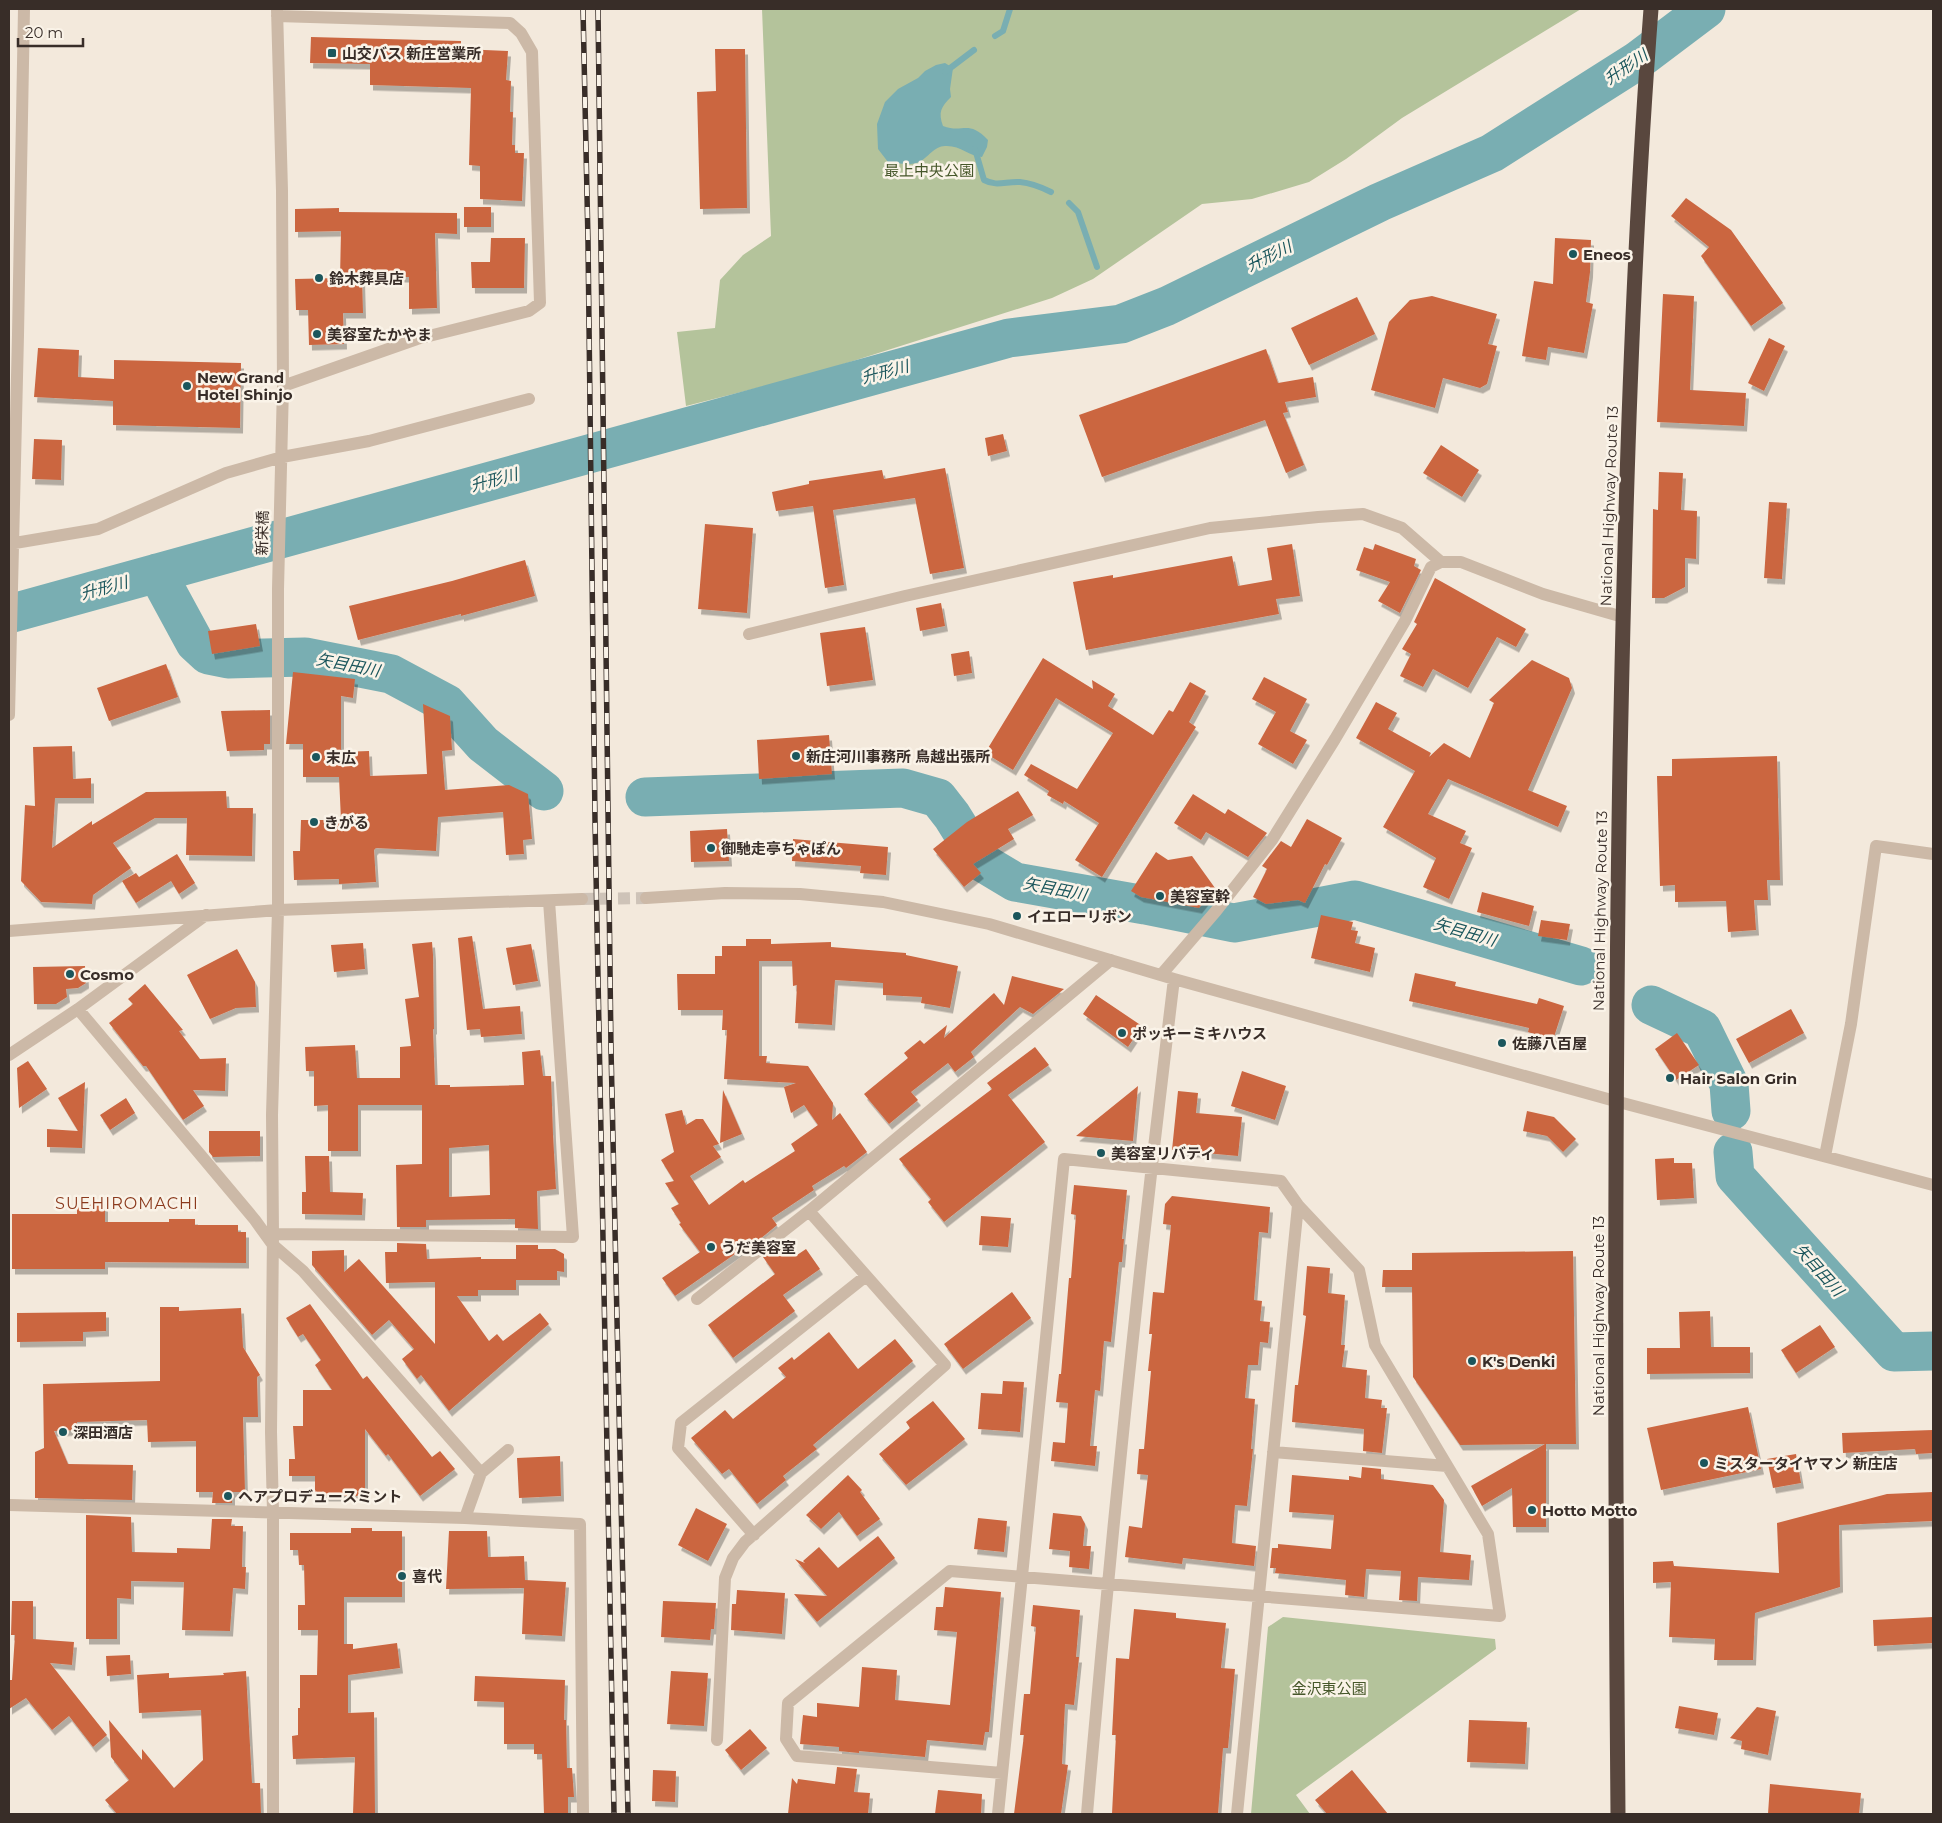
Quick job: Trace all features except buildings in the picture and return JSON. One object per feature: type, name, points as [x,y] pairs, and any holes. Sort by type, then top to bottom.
[{"type":"highway","name":"National Highway Route 13","points":[[1618,1814],[1615,1101],[1623,617],[1642,125],[1651,9]]},
{"type":"street","points":[[9,716],[14,335],[24,9]]},
{"type":"street","points":[[277,13],[510,23],[521,33],[532,52],[540,303],[529,311],[417,339],[283,386]]},
{"type":"street","name":"新栄橋","points":[[273,1814],[272,1114],[278,910],[277,678],[283,386],[282,191],[277,13]]},
{"type":"street","points":[[11,543],[98,529],[226,473],[282,457],[369,441],[529,399]]},
{"type":"street","points":[[749,634],[905,596],[1210,528],[1318,516],[1363,514],[1402,528],[1441,562]]},
{"type":"street","points":[[1087,1814],[1107,1582],[1151,1167],[1168,977],[1198,932],[1272,840],[1405,621],[1431,567],[1441,562],[1461,562],[1576,606],[1623,617]]},
{"type":"street","points":[[1825,1156],[1851,1024],[1876,846],[1933,854]]},
{"type":"street","points":[[646,898],[725,893],[800,894],[883,902],[988,924],[1168,977],[1615,1101],[1933,1185]]},
{"type":"street","points":[[9,931],[278,910],[582,900]]},
{"type":"street","points":[[273,1240],[573,1237],[549,901]]},
{"type":"street","points":[[9,1055],[78,1009],[206,915]]},
{"type":"street","points":[[697,1299],[809,1211],[1111,960]]},
{"type":"street","points":[[78,1009],[255,1220],[303,1271],[481,1473]]},
{"type":"street","points":[[998,1814],[1002,1773],[1021,1576],[1064,1159],[1281,1181],[1298,1205],[1359,1270],[1375,1345],[1488,1534],[1500,1616],[1259,1598],[1107,1582],[1021,1576],[950,1571],[788,1703],[786,1739],[797,1756],[1002,1773]]},
{"type":"street","points":[[1237,1814],[1298,1205]]},
{"type":"street","points":[[717,1740],[725,1578],[733,1558],[745,1542],[945,1365],[809,1211]]},
{"type":"street","points":[[754,1535],[678,1448],[681,1423],[866,1276]]},
{"type":"street","points":[[466,1518],[481,1473],[508,1450]]},
{"type":"street","points":[[1273,1452],[1447,1466]]},
{"type":"street","points":[[9,1505],[466,1518],[580,1524],[583,1814]]},
{"type":"green space","name":"最上中央公園","points":[[762,9],[1581,9],[1402,118],[1346,159],[1309,182],[1252,199],[1202,204],[1093,279],[1052,298],[809,375],[686,406],[677,332],[715,328],[720,280],[743,255],[771,236]]},
{"type":"green space","name":"金沢東公園","points":[[1283,1617],[1495,1639],[1496,1649],[1296,1795],[1310,1814],[1251,1814],[1268,1627]]},
{"type":"water","points":[[945,63],[953,68],[950,89],[951,97],[941,113],[943,126],[956,129],[970,128],[981,134],[988,140],[982,157],[955,147],[945,146],[934,150],[922,160],[912,164],[888,162],[878,149],[877,124],[885,102],[898,89],[918,78],[925,71]]},
{"type":"waterway","points":[[995,36],[1003,31],[1010,9]]},
{"type":"waterway","name":"升形川","points":[[9,614],[1009,338],[1121,324],[1167,306],[1380,202],[1492,153],[1637,61],[1706,9]]},
{"type":"waterway","points":[[945,72],[974,50]]},
{"type":"waterway","points":[[975,149],[984,180],[997,183],[1015,182],[1036,185],[1051,192]]},
{"type":"waterway","points":[[1069,203],[1078,212],[1097,267]]},
{"type":"waterway","name":"矢目田川","points":[[157,573],[195,643],[208,655],[228,659],[305,657],[391,674],[447,704],[483,744],[544,791]]},
{"type":"waterway","name":"矢目田川","points":[[645,797],[903,788],[938,798],[952,816],[980,861],[1015,882],[1234,923],[1355,900],[1581,966]]},
{"type":"waterway","name":"矢目田川","points":[[1651,1005],[1702,1029],[1729,1084],[1731,1111]]},
{"type":"waterway","name":"矢目田川","points":[[1733,1152],[1735,1176],[1894,1352],[1933,1351]]},
{"type":"tunnel","points":[[582,899],[646,898]]},
{"type":"railway","points":[[583,9],[588,241],[595,820],[614,1814]]},
{"type":"railway","points":[[598,9],[611,1049],[628,1814]]},
{"type":"place","name":"山交バス 新庄営業所","points":[[332,53]]},
{"type":"place","name":"Eneos","points":[[1573,254]]},
{"type":"place","name":"鈴木葬具店","points":[[319,278]]},
{"type":"place","name":"美容室たかやま","points":[[317,334]]},
{"type":"place","name":"New Grand Hotel Shinjo","points":[[187,386]]},
{"type":"place","name":"新庄河川事務所 鳥越出張所","points":[[796,756]]},
{"type":"place","name":"末広","points":[[316,757]]},
{"type":"place","name":"きがる","points":[[314,822]]},
{"type":"place","name":"御馳走亭ちゃぽん","points":[[711,848]]},
{"type":"place","name":"美容室幹","points":[[1160,896]]},
{"type":"place","name":"イエローリボン","points":[[1017,916]]},
{"type":"place","name":"Cosmo","points":[[70,974]]},
{"type":"place","name":"ポッキーミキハウス","points":[[1122,1033]]},
{"type":"place","name":"佐藤八百屋","points":[[1502,1043]]},
{"type":"place","name":"Hair Salon Grin","points":[[1670,1078]]},
{"type":"place","name":"美容室リバティ","points":[[1101,1153]]},
{"type":"place","name":"うだ美容室","points":[[711,1247]]},
{"type":"place","name":"K's Denki","points":[[1472,1361]]},
{"type":"place","name":"深田酒店","points":[[63,1432]]},
{"type":"place","name":"ミスタータイヤマン 新庄店","points":[[1704,1463]]},
{"type":"place","name":"ヘアプロデュースミント","points":[[228,1496]]},
{"type":"place","name":"Hotto Motto","points":[[1532,1510]]},
{"type":"place","name":"喜代","points":[[402,1576]]},
{"type":"district","name":"SUEHIROMACHI","points":[[127,1203]]}]
